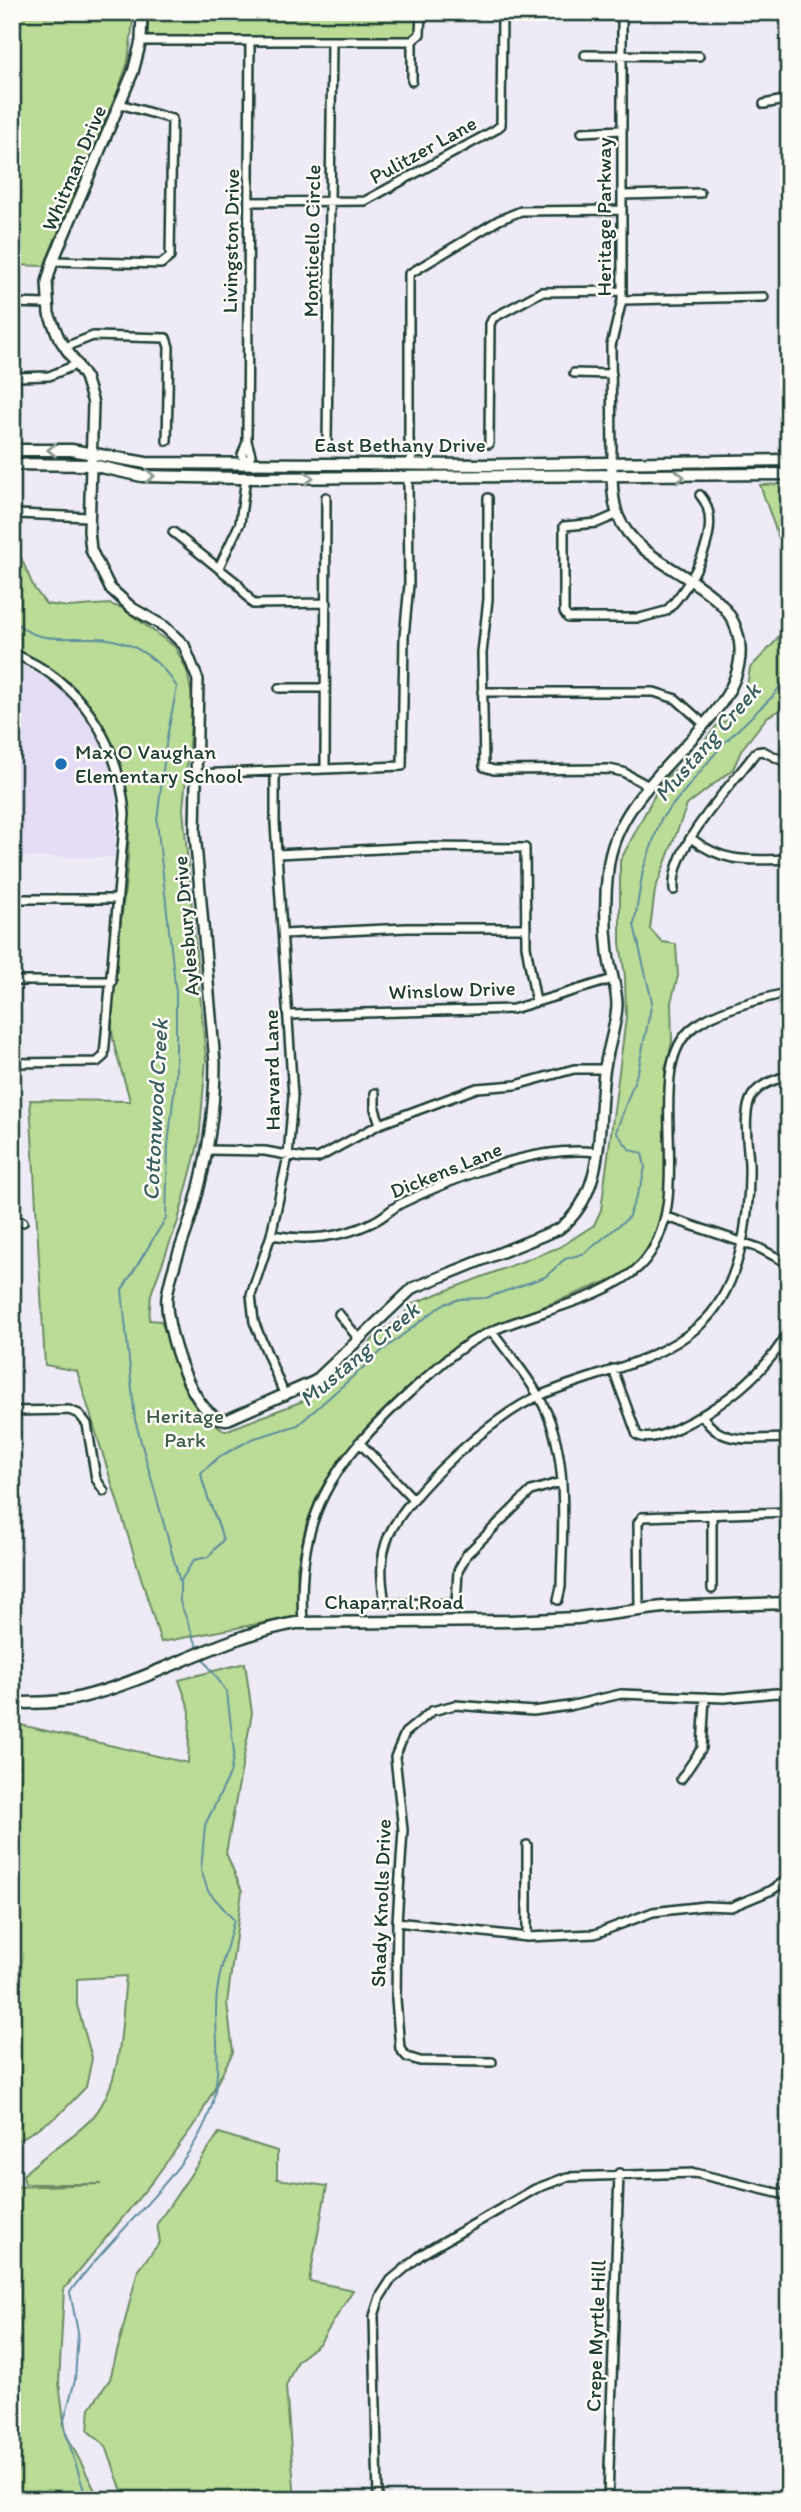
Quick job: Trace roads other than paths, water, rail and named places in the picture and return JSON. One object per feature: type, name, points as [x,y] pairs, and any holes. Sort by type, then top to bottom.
[{"type":"main road","name":"East Bethany Drive","points":[[12,450],[71,450],[146,463],[408,465],[789,460]]},
{"type":"main road","name":"East Bethany Drive","points":[[12,464],[92,465],[142,476],[612,478],[789,474]]},
{"type":"main road","points":[[246,464],[246,477]]},
{"type":"main road","points":[[484,478],[535,471],[542,464]]},
{"type":"main road","points":[[408,465],[408,478]]},
{"type":"main road","name":"Chaparral Road","points":[[12,1703],[53,1702],[84,1696],[243,1637],[303,1623],[510,1621],[577,1618],[639,1609],[788,1604]]},
{"type":"street","name":"Whitman Drive","points":[[91,453],[93,403],[78,365],[53,327],[47,304],[47,282],[53,261],[120,104],[141,41],[142,12]]},
{"type":"street","points":[[141,41],[412,41],[420,34],[421,12]]},
{"type":"street","name":"Pulitzer Lane","points":[[249,202],[365,201],[501,125],[502,12]]},
{"type":"street","name":"Heritage Parkway","points":[[612,464],[613,335],[622,300],[622,12]]},
{"type":"street","name":"Livingston Drive","points":[[246,464],[242,455],[247,441],[250,41]]},
{"type":"street","name":"Monticello Circle","points":[[327,442],[332,41]]},
{"type":"street","points":[[412,41],[412,81]]},
{"type":"street","points":[[585,55],[699,56]]},
{"type":"street","points":[[764,104],[789,99]]},
{"type":"street","points":[[53,261],[161,264],[167,261],[170,254],[173,122],[170,116],[148,114],[120,104]]},
{"type":"street","points":[[582,132],[622,130]]},
{"type":"street","points":[[622,195],[700,193]]},
{"type":"street","points":[[408,465],[412,457],[409,440],[409,274],[499,220],[521,211],[622,210]]},
{"type":"street","points":[[489,444],[490,324],[493,318],[541,292],[622,290]]},
{"type":"street","points":[[622,300],[764,297]]},
{"type":"street","points":[[12,303],[47,304]]},
{"type":"street","points":[[65,346],[93,336],[161,337],[168,341],[167,441]]},
{"type":"street","points":[[13,430],[17,417],[14,383],[17,377],[49,376],[78,365]]},
{"type":"street","points":[[574,373],[612,374]]},
{"type":"street","name":"Aylesbury Drive","points":[[91,453],[91,550],[110,588],[132,608],[165,627],[184,645],[193,663],[199,701],[195,832],[215,1063],[215,1095],[208,1150],[169,1286],[166,1313],[172,1340],[197,1399],[206,1412],[217,1419],[229,1419],[285,1396]]},
{"type":"street","points":[[285,1396],[315,1381],[413,1288],[534,1241],[570,1221],[583,1204],[591,1185],[604,1069],[617,1005],[607,950],[610,856],[620,827],[646,785],[726,698],[734,683],[740,645],[735,626],[720,603],[638,544],[618,514],[612,464]]},
{"type":"street","points":[[219,567],[240,523],[246,477]]},
{"type":"street","points":[[196,774],[402,766],[404,637],[410,585],[408,478]]},
{"type":"street","points":[[618,514],[597,523],[564,526],[566,616],[570,619],[652,617],[670,608],[705,555],[708,538],[705,500],[700,495]]},
{"type":"street","points":[[325,769],[327,497]]},
{"type":"street","points":[[488,498],[488,599],[482,653],[484,767],[494,770],[609,769],[623,772],[646,785]]},
{"type":"street","points":[[17,514],[89,517]]},
{"type":"street","points":[[173,532],[219,567],[253,604],[327,603]]},
{"type":"street","points":[[12,653],[42,668],[76,695],[99,726],[112,752],[123,793],[125,814],[112,981],[102,1059],[97,1062],[12,1063]]},
{"type":"street","points":[[279,688],[324,688]]},
{"type":"street","points":[[482,692],[654,692],[676,699],[704,724]]},
{"type":"street","points":[[674,890],[673,875],[681,854],[756,752],[763,751],[789,764]]},
{"type":"street","name":"Harvard Lane","points":[[275,773],[277,854],[293,1096],[288,1156],[271,1235],[254,1283],[251,1309],[285,1396]]},
{"type":"street","points":[[692,839],[712,853],[729,859],[789,859]]},
{"type":"street","points":[[277,854],[523,847],[527,854],[526,928],[536,1002]]},
{"type":"street","points":[[12,899],[117,899]]},
{"type":"street","points":[[283,934],[406,928],[526,928]]},
{"type":"street","name":"Winslow Drive","points":[[289,1015],[513,1009],[613,979]]},
{"type":"street","points":[[12,981],[112,981]]},
{"type":"street","points":[[303,1623],[303,1572],[314,1512],[336,1471],[359,1442],[456,1351],[492,1331],[622,1280],[642,1264],[656,1243],[670,1205],[669,1094],[676,1047],[693,1027],[708,1018],[789,992]]},
{"type":"street","points":[[208,1150],[265,1151],[303,1158],[327,1155],[380,1124],[482,1087],[516,1085],[573,1069],[604,1069]]},
{"type":"street","points":[[562,1482],[531,1491],[475,1545],[458,1571],[456,1604],[385,1603],[381,1578],[383,1555],[389,1535],[414,1500],[493,1422],[539,1396],[650,1356],[700,1325],[720,1302],[734,1274],[748,1210],[749,1103],[761,1087],[789,1075]]},
{"type":"street","points":[[375,1093],[375,1109],[380,1124]]},
{"type":"street","name":"Dickens Lane","points":[[271,1235],[297,1238],[341,1234],[377,1220],[401,1203],[518,1160],[573,1149],[596,1152]]},
{"type":"street","points":[[667,1217],[740,1242],[789,1264]]},
{"type":"street","points":[[12,1222],[23,1222]]},
{"type":"street","points":[[339,1314],[358,1338]]},
{"type":"street","points":[[492,1331],[539,1396],[555,1440],[562,1482],[561,1587],[558,1600]]},
{"type":"street","points":[[614,1369],[638,1436],[667,1433],[703,1416],[737,1392],[778,1349],[789,1331]]},
{"type":"street","points":[[778,1349],[789,1354]]},
{"type":"street","points":[[12,1411],[69,1410],[79,1414],[87,1424],[96,1479],[104,1491]]},
{"type":"street","points":[[703,1416],[710,1427],[724,1436],[789,1438]]},
{"type":"street","points":[[359,1442],[414,1500]]},
{"type":"street","points":[[639,1609],[638,1523],[642,1517],[712,1514],[787,1512],[788,1604]]},
{"type":"street","points":[[712,1514],[712,1589]]},
{"type":"street","name":"Shady Knolls Drive","points":[[492,2062],[420,2061],[402,2053],[396,1999],[397,1922],[404,1830],[396,1754],[400,1741],[411,1726],[444,1706],[472,1704],[533,1711],[621,1694],[705,1697]]},
{"type":"street","points":[[681,1779],[702,1748],[705,1697],[789,1695]]},
{"type":"street","points":[[527,1845],[527,1937]]},
{"type":"street","points":[[397,1922],[527,1937],[595,1934],[653,1912],[705,1906],[731,1908],[772,1890],[789,1878]]},
{"type":"street","name":"Crepe Myrtle Hill","points":[[608,2500],[619,2173]]},
{"type":"street","points":[[378,2500],[373,2348],[376,2310],[391,2280],[430,2248],[547,2184],[575,2175],[702,2174],[789,2196]]},
{"type":"waterway","name":"Mustang Creek","points":[[789,504],[781,527],[789,536]]},
{"type":"waterway","name":"Cottonwood Creek","points":[[12,616],[20,626],[43,636],[108,639],[129,645],[156,662],[177,687],[167,737],[157,821],[176,993],[176,1074],[168,1146],[166,1218],[122,1290],[135,1420],[180,1582],[180,1602],[199,1651]]},
{"type":"waterway","name":"Mustang Creek","points":[[181,1580],[194,1560],[208,1557],[223,1540],[201,1473],[219,1457],[252,1439],[298,1425],[383,1350],[442,1305],[460,1299],[486,1298],[545,1277],[565,1259],[585,1253],[628,1218],[645,1167],[642,1153],[630,1150],[616,1132],[638,1071],[652,1002],[634,925],[643,870],[661,819],[723,744],[773,696],[789,674]]},
{"type":"waterway","name":"Mustang Creek","points":[[781,685],[789,682]]},
{"type":"waterway","name":"Cottonwood Creek","points":[[87,2500],[63,2424],[75,2380],[78,2332],[70,2292],[187,2154],[202,2130],[212,2105],[216,2081],[216,1998],[234,1920],[208,1891],[201,1870],[205,1825],[230,1774],[234,1752],[227,1692],[201,1656]]},
{"type":"place","name":"Max O Vaughan Elementary School","points":[[61,764]]},
{"type":"park label","name":"Heritage Park","points":[[185,1428]]}]
